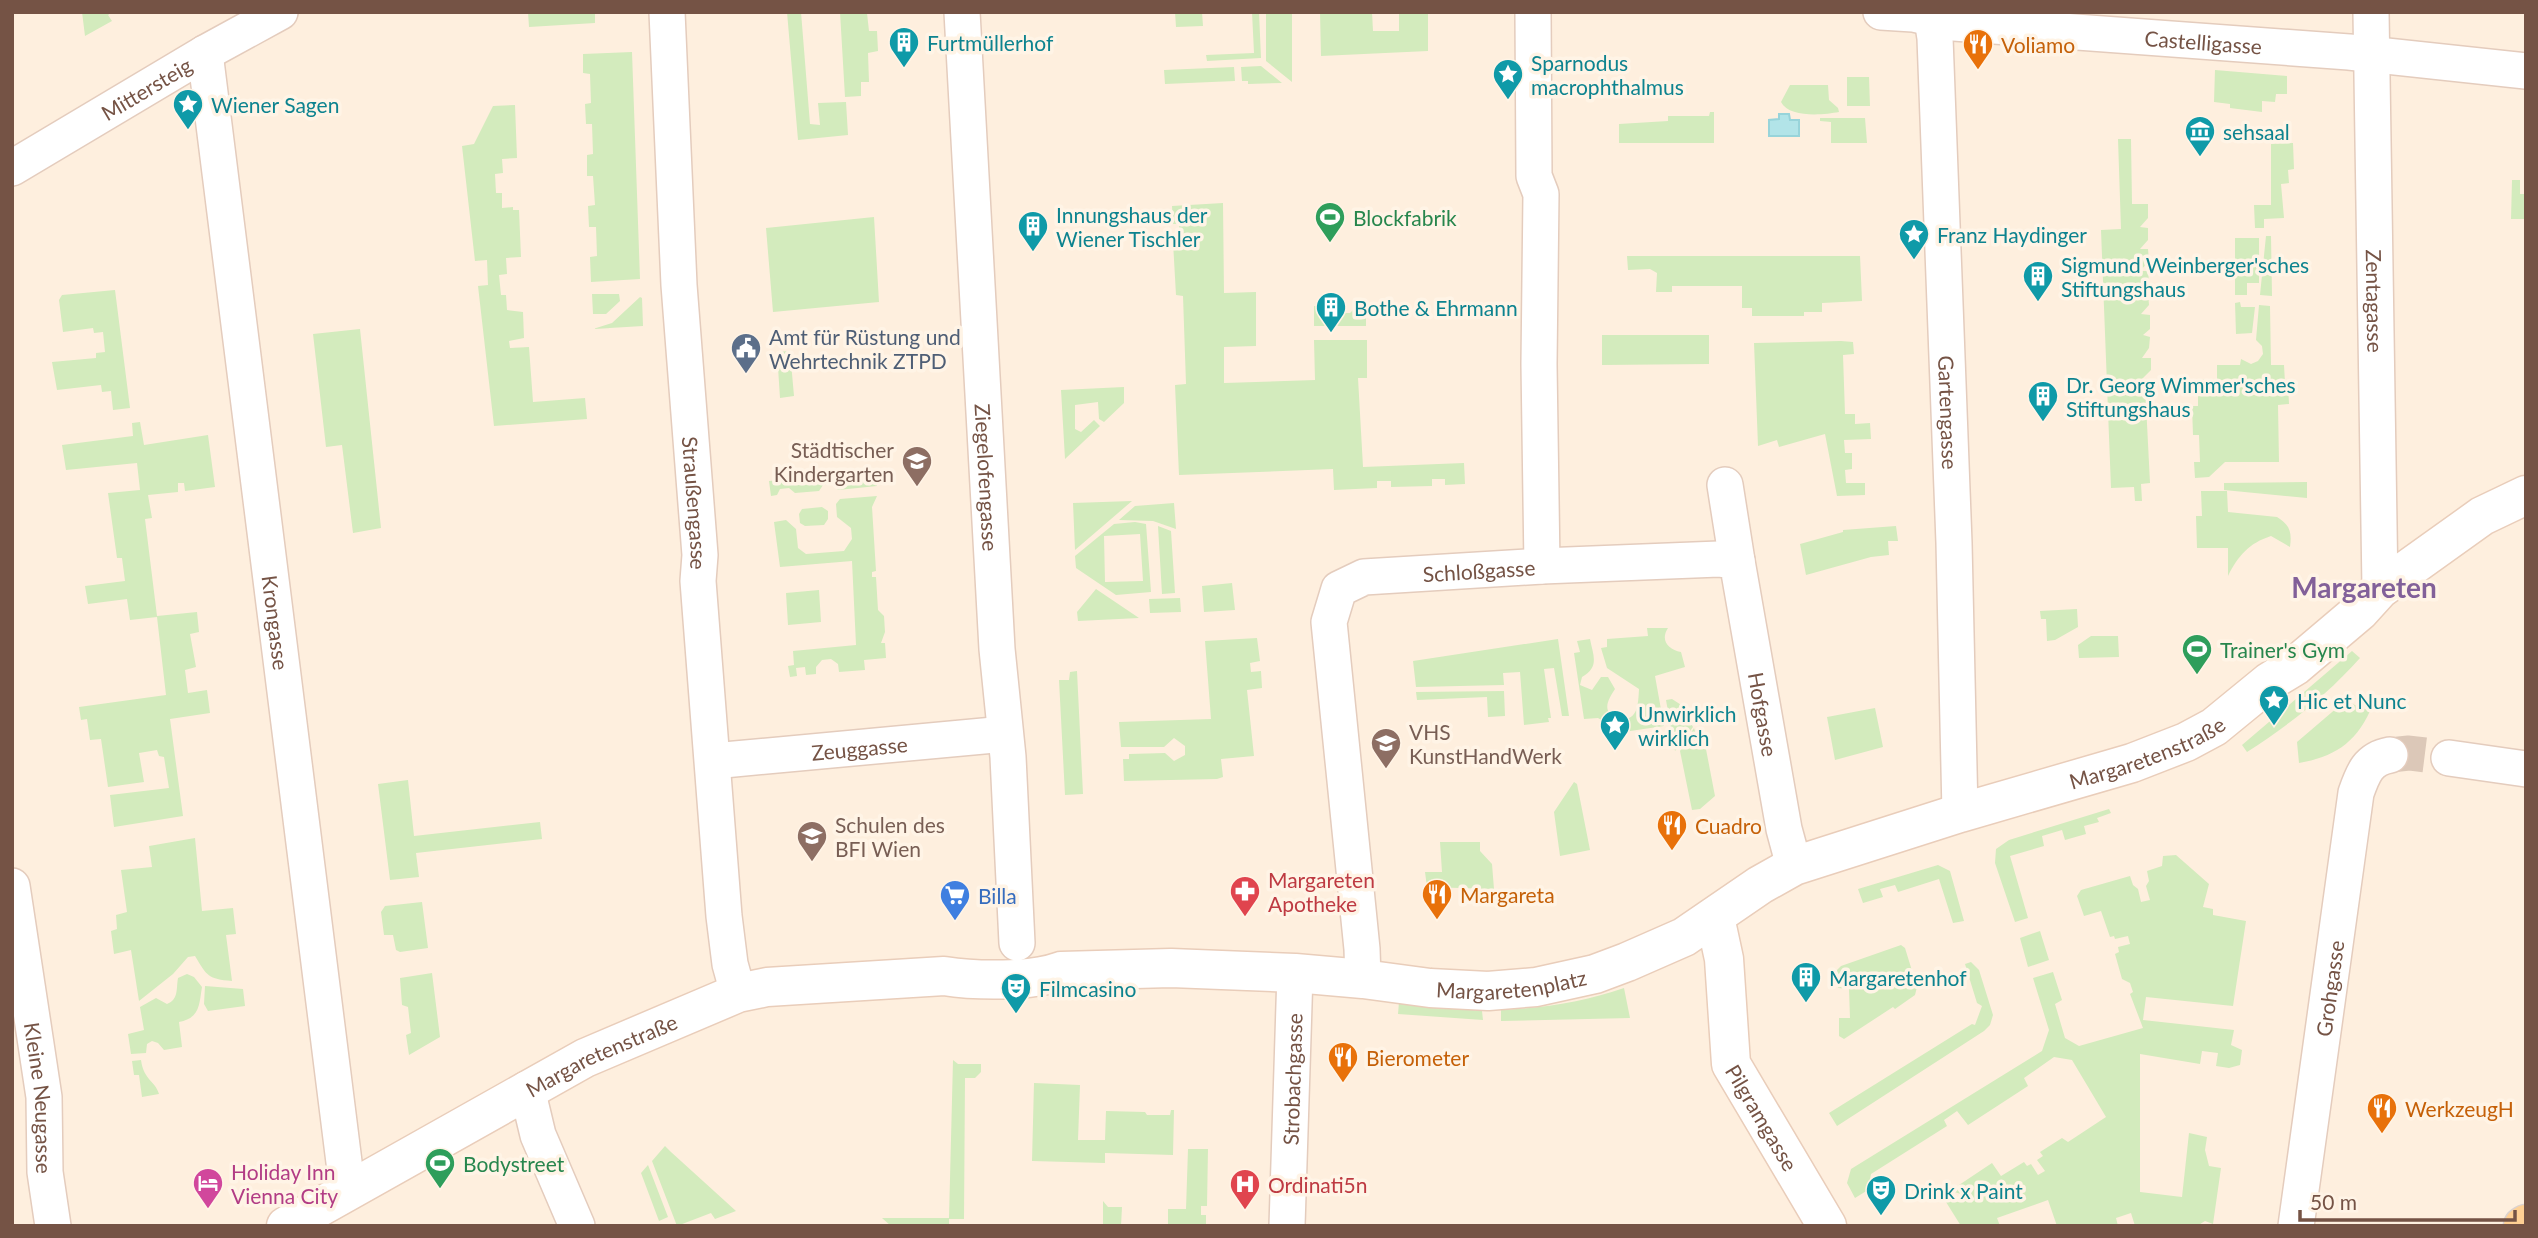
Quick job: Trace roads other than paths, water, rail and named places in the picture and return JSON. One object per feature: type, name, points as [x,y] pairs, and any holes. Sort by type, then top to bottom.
[{"type":"street","name":"Straußengasse","points":[[667,12],[679,285],[700,555],[698,581],[724,916],[730,964],[738,993]]},
{"type":"street","name":"Ziegelofengasse","points":[[962,12],[997,649],[1008,757],[1017,943]]},
{"type":"street","name":"Schloßgasse","points":[[1363,979],[1329,622],[1339,589],[1364,577],[1542,566],[1539,364],[1541,194],[1534,176],[1533,12]]},
{"type":"street","name":"Castelligasse","points":[[1881,12],[1931,15],[1954,23],[2526,71]]},
{"type":"street","name":"Zentagasse","points":[[2371,12],[2380,589]]},
{"type":"street","name":"Mittersteig","points":[[12,168],[272,14]]},
{"type":"street","name":"Gartengasse","points":[[1931,15],[1935,38],[1952,475],[1960,813]]},
{"type":"street","name":"Krongasse","points":[[205,53],[345,1170],[345,1193]]},
{"type":"street","name":"Hofgasse","points":[[1725,485],[1784,830],[1794,866]]},
{"type":"street","name":"Margaretenstraße","points":[[1715,917],[1760,885],[1794,866],[1960,813],[2132,763],[2186,742],[2214,727],[2269,682],[2295,666],[2360,611],[2380,589],[2482,516],[2526,495]]},
{"type":"street","points":[[1542,566],[1719,559],[1737,561]]},
{"type":"street","name":"Zeuggasse","points":[[713,761],[1004,733]]},
{"type":"street","name":"Grohgasse","points":[[2296,1226],[2356,793],[2364,773],[2383,756]]},
{"type":"street","points":[[2449,758],[2526,769]]},
{"type":"street","name":"Kleine Neugasse","points":[[12,886],[44,1097],[45,1172],[53,1226]]},
{"type":"street","name":"Margaretenplatz","points":[[1295,974],[1430,988],[1488,991],[1536,987],[1566,982],[1627,962],[1684,937],[1715,917]]},
{"type":"street","name":"Pilgramgasse","points":[[1715,917],[1724,959],[1731,1064],[1827,1226]]},
{"type":"street","points":[[1017,943],[1035,958],[1048,962],[1061,971]]},
{"type":"street","name":"Margaretenstraße","points":[[944,976],[966,967],[990,964],[1017,943]]},
{"type":"street","name":"Margaretenstraße","points":[[286,1226],[585,1058],[738,993],[810,983],[944,976],[965,979],[1045,977],[1061,971],[1171,968],[1295,974]]},
{"type":"street","name":"Strobachgasse","points":[[1287,1226],[1295,974]]},
{"type":"street","points":[[527,1089],[538,1135],[577,1226]]},
{"type":"water","points":[[1779,114],[1789,114],[1790,120],[1799,120],[1799,136],[1769,136],[1769,120],[1779,119]]},
{"type":"tunnel","points":[[2390,755],[2409,753],[2449,758]]},
{"type":"place","name":"Furtmüllerhof","points":[[904,69]]},
{"type":"place","name":"Voliamo","points":[[1978,71]]},
{"type":"place","name":"Sparnodus macrophthalmus","points":[[1508,101]]},
{"type":"place","name":"Wiener Sagen","points":[[188,131]]},
{"type":"place","name":"sehsaal","points":[[2200,158]]},
{"type":"place","name":"Blockfabrik","points":[[1330,244]]},
{"type":"place","name":"Innungshaus der Wiener Tischler","points":[[1033,253]]},
{"type":"place","name":"Franz Haydinger","points":[[1914,261]]},
{"type":"place","name":"Sigmund Weinberger'sches Stiftungshaus","points":[[2038,303]]},
{"type":"place","name":"Bothe & Ehrmann","points":[[1331,334]]},
{"type":"place","name":"Amt für Rüstung und Wehrtechnik ZTPD","points":[[746,375]]},
{"type":"place","name":"Dr. Georg Wimmer'sches Stiftungshaus","points":[[2043,423]]},
{"type":"place","name":"Städtischer Kindergarten","points":[[917,488]]},
{"type":"place","name":"Trainer's Gym","points":[[2197,676]]},
{"type":"place","name":"Hic et Nunc","points":[[2274,727]]},
{"type":"place","name":"Unwirklich wirklich","points":[[1615,752]]},
{"type":"place","name":"VHS KunstHandWerk","points":[[1386,770]]},
{"type":"place","name":"Cuadro","points":[[1672,852]]},
{"type":"place","name":"Schulen des BFI Wien","points":[[812,863]]},
{"type":"place","name":"Margareten Apotheke","points":[[1245,918]]},
{"type":"place","name":"Margareta","points":[[1437,921]]},
{"type":"place","name":"Billa","points":[[955,922]]},
{"type":"place","name":"Margaretenhof","points":[[1806,1004]]},
{"type":"place","name":"Filmcasino","points":[[1016,1015]]},
{"type":"place","name":"Bierometer","points":[[1343,1084]]},
{"type":"place","name":"WerkzeugH","points":[[2382,1135]]},
{"type":"place","name":"Bodystreet","points":[[440,1190]]},
{"type":"place","name":"Holiday Inn Vienna City","points":[[208,1210]]},
{"type":"place","name":"Ordinati5n","points":[[1245,1211]]},
{"type":"place","name":"Drink x Paint","points":[[1881,1217]]},
{"type":"district","name":"Margareten","points":[[2364,587]]}]
